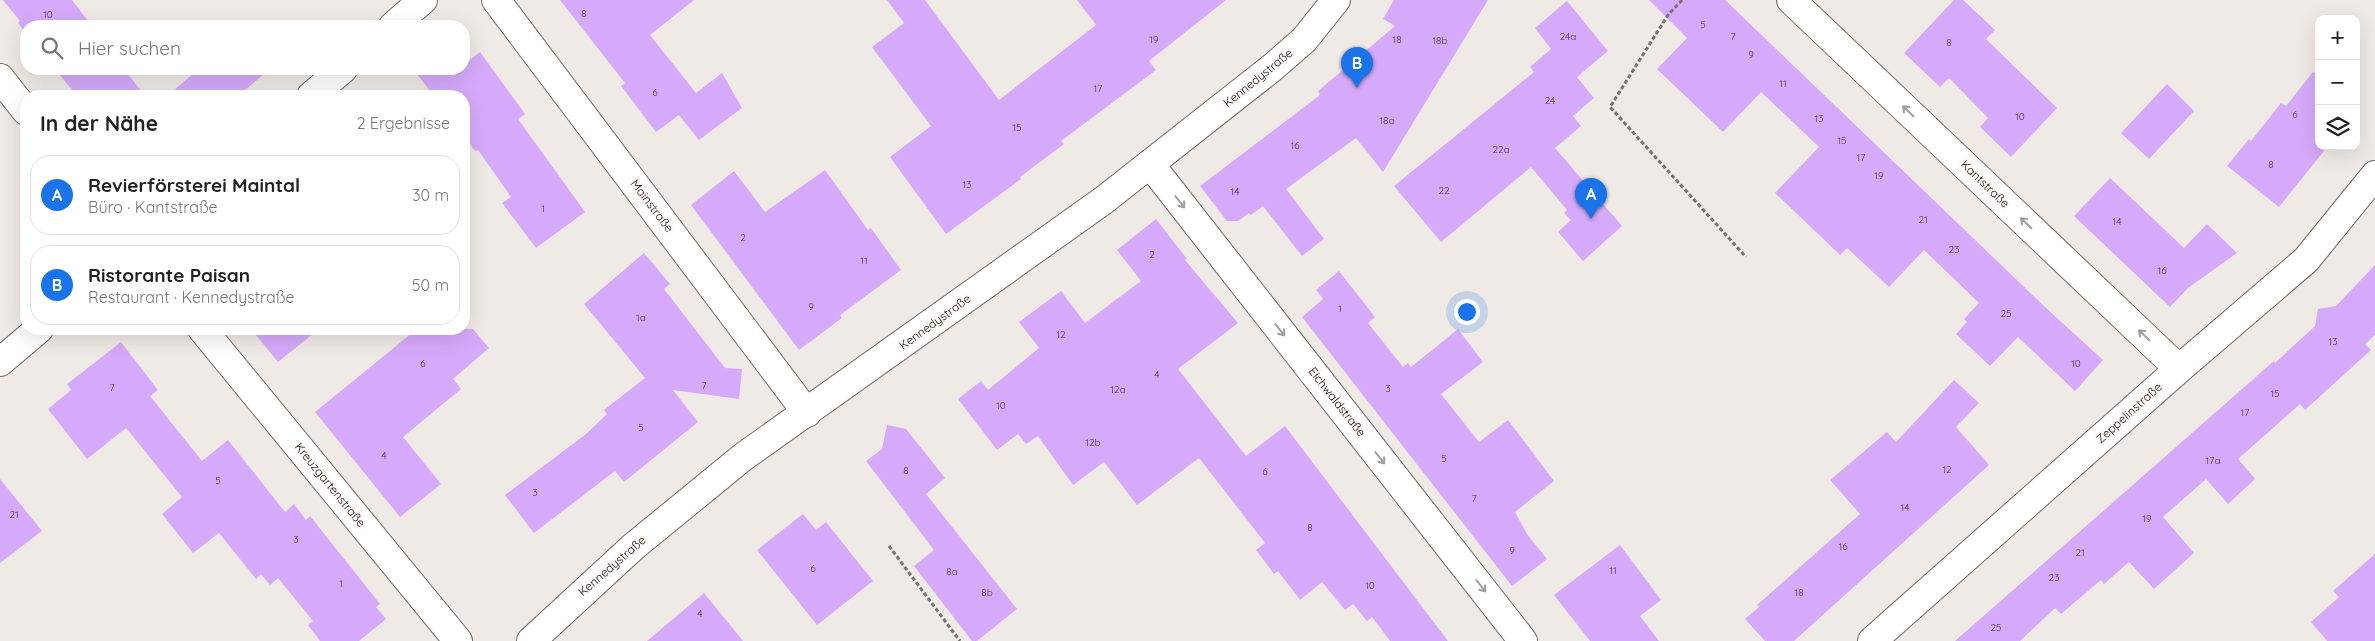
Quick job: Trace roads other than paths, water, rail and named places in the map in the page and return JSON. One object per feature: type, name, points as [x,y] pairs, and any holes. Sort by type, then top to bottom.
[{"type":"street","points":[[399,20],[423,0]]},
{"type":"street","name":"Mainstraße","points":[[496,0],[807,412]]},
{"type":"street","name":"Kennedystraße","points":[[531,641],[633,547],[744,457],[1104,200],[1273,67],[1304,40],[1336,0]]},
{"type":"street","name":"Kantstraße","points":[[1791,0],[2180,369]]},
{"type":"street","points":[[317,90],[336,75]]},
{"type":"street","points":[[0,78],[20,103]]},
{"type":"street","name":"Eichwaldstraße","points":[[1150,164],[1523,641]]},
{"type":"street","name":"Zeppelinstraße","points":[[1872,641],[2306,260],[2375,175]]},
{"type":"street","points":[[0,362],[32,335]]},
{"type":"street","name":"Kreuzgartenstraße","points":[[207,335],[458,641]]},
{"type":"place","name":"Ristorante Paisan","points":[[1357,88]]},
{"type":"place","name":"Revierförsterei Maintal","points":[[1591,219]]}]
